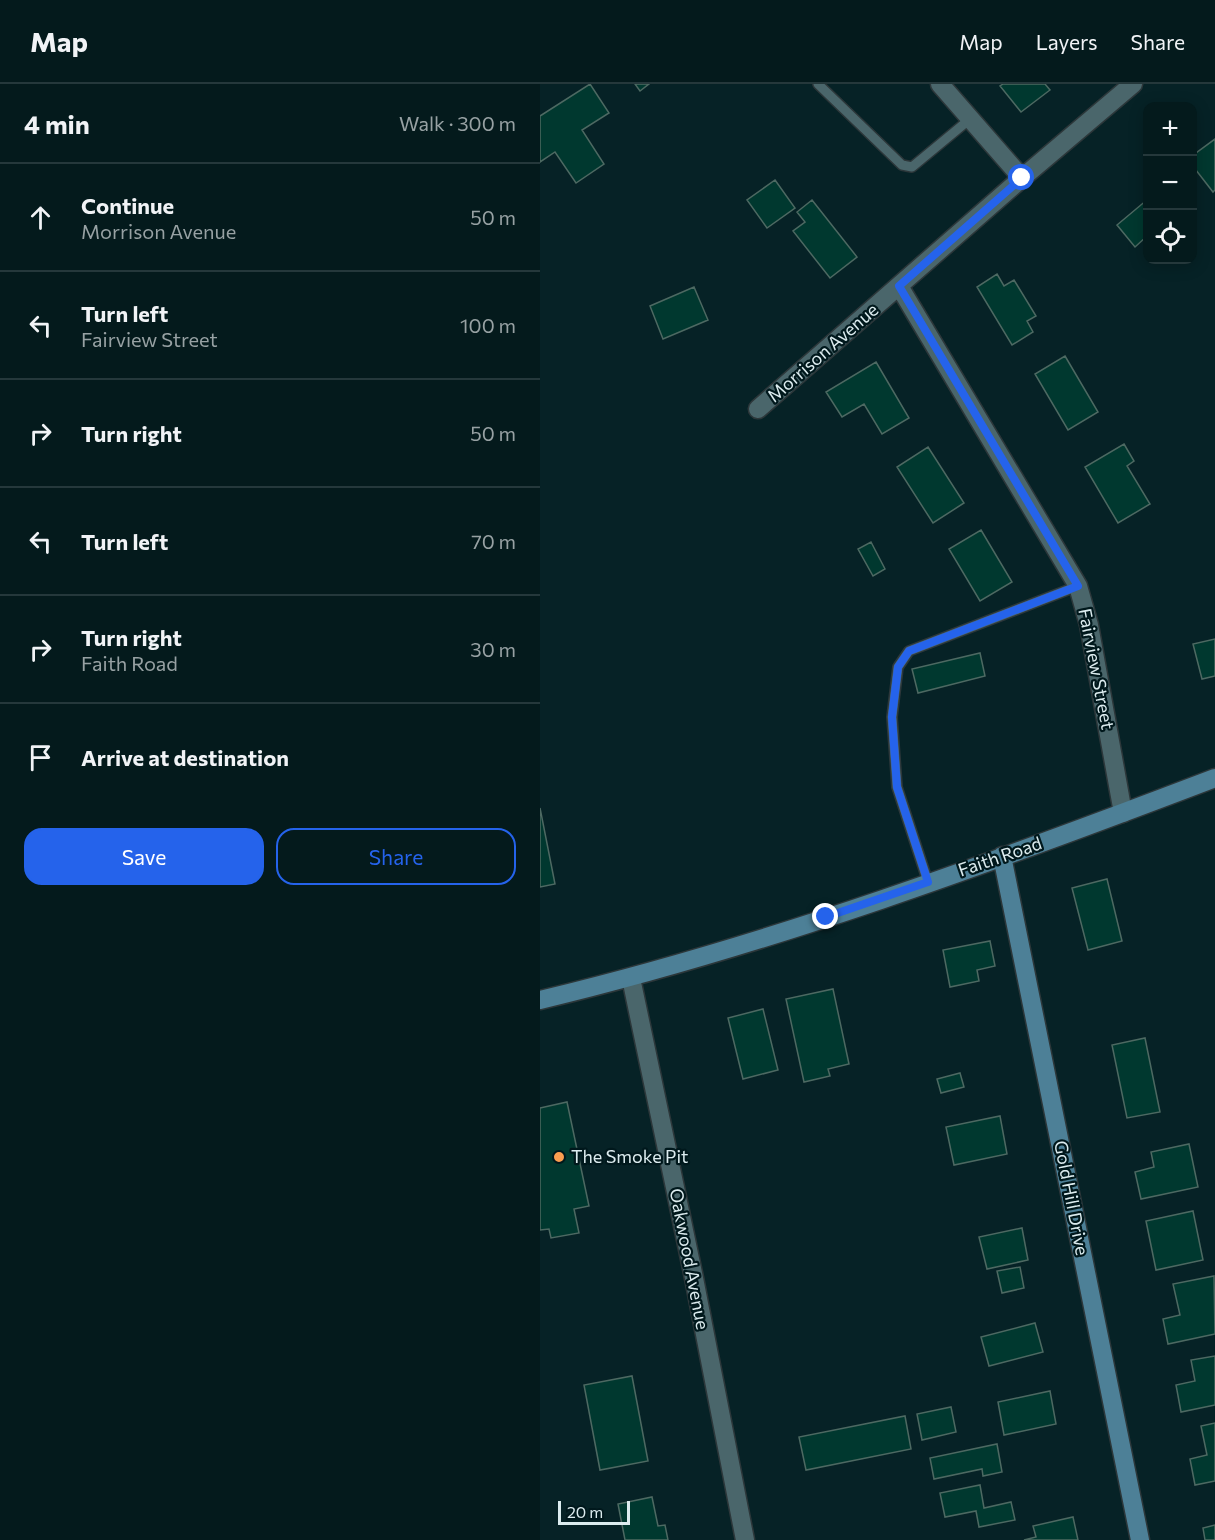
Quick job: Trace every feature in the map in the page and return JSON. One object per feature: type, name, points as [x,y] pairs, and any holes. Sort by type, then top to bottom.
[{"type":"main road","name":"Faith Road","points":[[540,1000],[631,978],[826,917],[1124,813],[1215,778]]},
{"type":"main road","name":"Gold Hill Drive","points":[[1002,856],[1140,1540]]},
{"type":"street","points":[[940,84],[1022,178]]},
{"type":"street","name":"Morrison Avenue","points":[[758,409],[1133,84]]},
{"type":"street","name":"Fairview Street","points":[[899,286],[1078,586],[1089,625],[1124,813]]},
{"type":"street","name":"Oakwood Avenue","points":[[631,978],[694,1278],[745,1540]]},
{"type":"lane","points":[[818,84],[902,165],[912,168],[970,119]]},
{"type":"lane","points":[[928,882],[897,787],[892,717],[898,667],[909,651],[1078,586]]},
{"type":"building","points":[[590,84],[609,113],[582,130],[604,164],[576,183],[555,152],[540,162],[540,116]]},
{"type":"building","points":[[635,84],[649,84],[640,91]]},
{"type":"building","points":[[1003,84],[1045,84],[1050,90],[1021,112],[1000,86]]},
{"type":"building","points":[[1215,139],[1215,190],[1213,192],[1197,171],[1197,152]]},
{"type":"building","points":[[775,180],[795,208],[767,228],[747,200]]},
{"type":"building","points":[[812,200],[857,257],[830,278],[793,231],[805,222],[797,212]]},
{"type":"building","points":[[1143,203],[1143,240],[1135,247],[1117,225]]},
{"type":"building","points":[[997,274],[1004,286],[1014,280],[1036,316],[1027,321],[1033,332],[1012,345],[977,287]]},
{"type":"building","points":[[694,287],[708,320],[663,339],[650,306]]},
{"type":"building","points":[[1065,356],[1098,412],[1068,430],[1035,374]]},
{"type":"building","points":[[876,362],[909,418],[882,434],[864,404],[842,417],[826,392]]},
{"type":"building","points":[[1124,444],[1134,461],[1127,466],[1150,504],[1118,523],[1085,467]]},
{"type":"building","points":[[928,447],[964,503],[933,523],[897,467]]},
{"type":"building","points":[[981,530],[1012,582],[980,601],[949,549]]},
{"type":"building","points":[[871,542],[885,569],[873,576],[858,549]]},
{"type":"building","points":[[1215,639],[1215,676],[1202,679],[1193,644]]},
{"type":"building","points":[[980,653],[985,676],[918,693],[912,669]]},
{"type":"building","points":[[540,808],[555,884],[540,887]]},
{"type":"building","points":[[1107,879],[1122,941],[1088,950],[1072,888]]},
{"type":"building","points":[[990,941],[995,966],[977,970],[979,981],[950,987],[943,950]]},
{"type":"building","points":[[833,989],[849,1064],[828,1069],[830,1076],[804,1082],[786,999]]},
{"type":"building","points":[[763,1009],[778,1070],[743,1079],[728,1018]]},
{"type":"building","points":[[1145,1038],[1160,1112],[1127,1118],[1112,1045]]},
{"type":"building","points":[[960,1073],[964,1087],[941,1093],[937,1079]]},
{"type":"building","name":"The Smoke Pit","points":[[567,1102],[589,1206],[574,1209],[579,1233],[551,1238],[549,1229],[540,1230],[540,1108]]},
{"type":"building","points":[[1000,1116],[1007,1154],[954,1165],[946,1127]]},
{"type":"building","points":[[1189,1144],[1198,1187],[1141,1199],[1135,1172],[1154,1167],[1151,1152]]},
{"type":"building","points":[[1193,1211],[1203,1260],[1156,1270],[1146,1221]]},
{"type":"building","points":[[1022,1228],[1028,1260],[987,1269],[979,1237]]},
{"type":"building","points":[[1020,1267],[1024,1288],[1002,1293],[997,1271]]},
{"type":"building","points":[[1214,1276],[1215,1334],[1168,1344],[1163,1319],[1180,1315],[1173,1284]]},
{"type":"building","points":[[1035,1323],[1043,1352],[989,1366],[981,1337]]},
{"type":"building","points":[[1215,1356],[1215,1405],[1181,1412],[1176,1385],[1195,1381],[1191,1360]]},
{"type":"building","points":[[632,1376],[648,1461],[600,1470],[584,1385]]},
{"type":"building","points":[[1050,1391],[1056,1424],[1004,1435],[998,1402]]},
{"type":"building","points":[[951,1407],[956,1432],[922,1440],[917,1414]]},
{"type":"building","points":[[905,1416],[911,1449],[806,1470],[799,1437]]},
{"type":"building","points":[[1215,1423],[1215,1481],[1195,1485],[1190,1459],[1207,1455],[1201,1426]]},
{"type":"building","points":[[997,1444],[1002,1472],[983,1476],[982,1469],[934,1479],[930,1458]]},
{"type":"building","points":[[980,1485],[984,1508],[1011,1502],[1015,1520],[979,1527],[976,1511],[945,1517],[940,1493]]},
{"type":"building","points":[[652,1497],[658,1526],[665,1525],[668,1540],[625,1540],[618,1504]]},
{"type":"building","points":[[1073,1517],[1078,1540],[1024,1540],[1036,1537],[1033,1526]]},
{"type":"building","points":[[1215,1525],[1215,1540],[1205,1540],[1203,1528]]},
{"type":"place","name":"The Smoke Pit","points":[[559,1157]]},
{"type":"route","points":[[826,917],[928,882],[897,787],[892,717],[898,667],[909,651],[1078,586],[899,286],[1022,178]]}]
